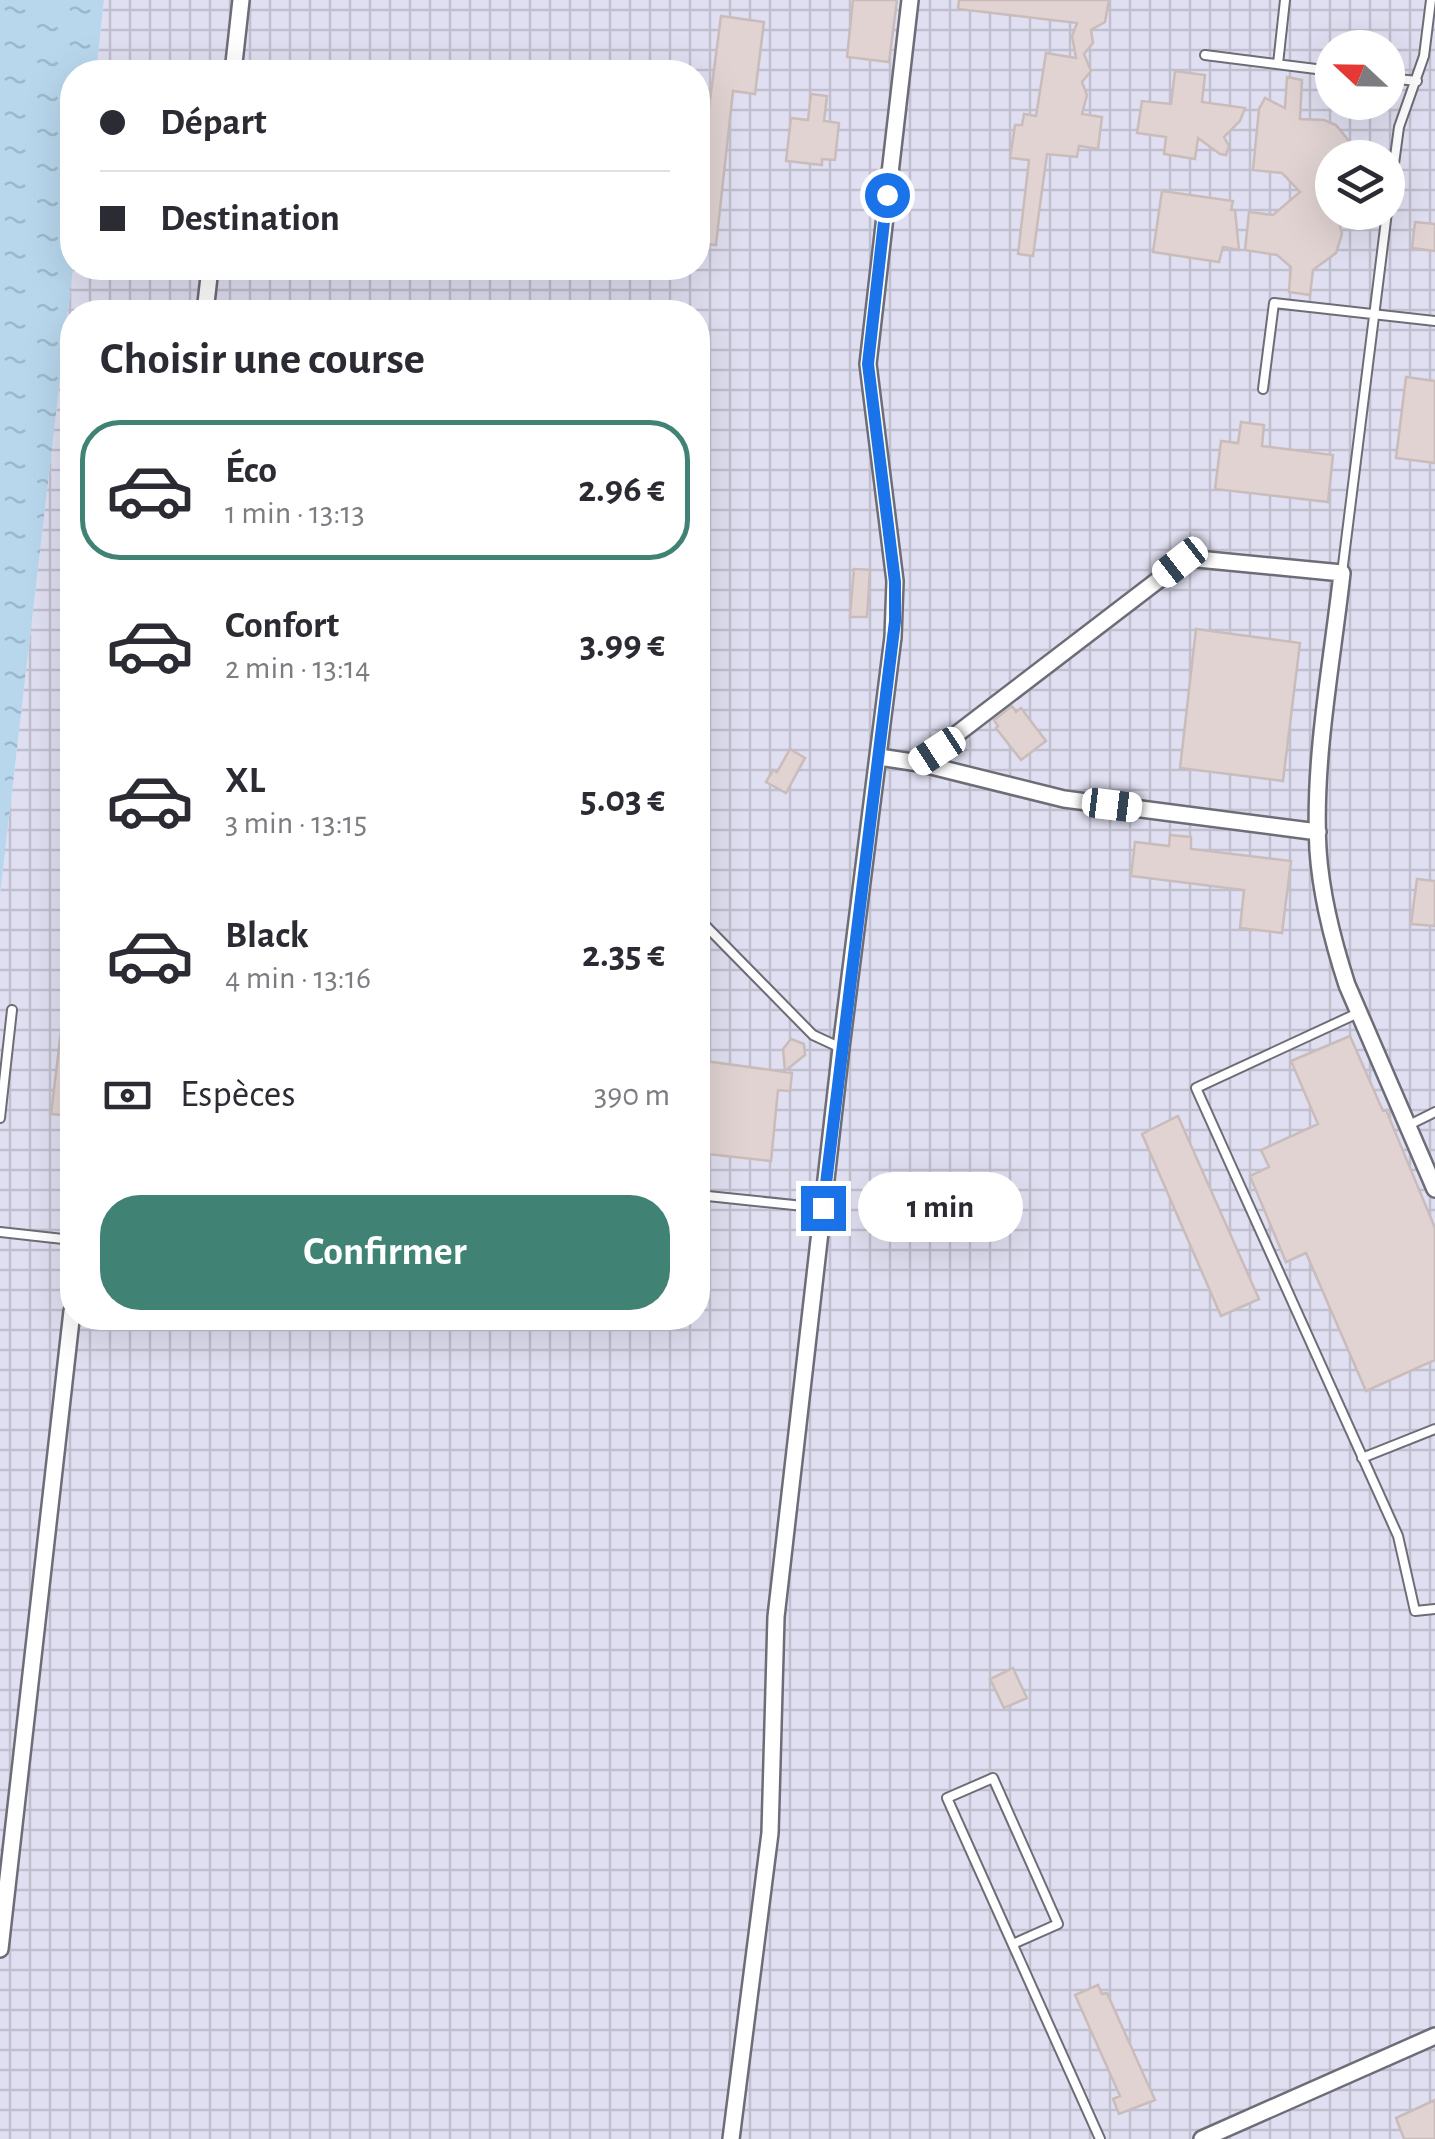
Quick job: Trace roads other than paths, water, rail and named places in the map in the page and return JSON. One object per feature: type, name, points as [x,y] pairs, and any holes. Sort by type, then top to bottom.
[{"type":"street","points":[[234,60],[242,0]]},
{"type":"street","points":[[731,2139],[774,1785],[774,1634],[841,1048],[894,637],[895,582],[868,351],[910,0]]},
{"type":"street","points":[[919,763],[1187,558],[1342,573],[1319,780],[1323,888],[1332,935],[1358,1012],[1435,1188]]},
{"type":"street","points":[[879,757],[1078,801],[1318,832]]},
{"type":"street","points":[[0,1949],[70,1330]]},
{"type":"street","points":[[1202,2139],[1435,2036]]},
{"type":"lane","points":[[1278,64],[1285,0]]},
{"type":"lane","points":[[1397,140],[1424,56],[1432,0]]},
{"type":"lane","points":[[1205,55],[1315,69]]},
{"type":"lane","points":[[1405,80],[1417,81]]},
{"type":"lane","points":[[1342,573],[1384,230]]},
{"type":"lane","points":[[1263,389],[1274,303],[1435,322]]},
{"type":"lane","points":[[710,930],[813,1035],[841,1048]]},
{"type":"lane","points":[[0,1118],[12,1010]]},
{"type":"lane","points":[[1358,1012],[1196,1088],[1398,1536],[1416,1611],[1435,1609]]},
{"type":"lane","points":[[1407,1126],[1435,1112]]},
{"type":"lane","points":[[710,1196],[823,1208]]},
{"type":"lane","points":[[0,1232],[60,1239]]},
{"type":"lane","points":[[1362,1458],[1435,1429]]},
{"type":"lane","points":[[1013,1944],[1058,1924],[993,1778],[948,1798],[1013,1944],[1100,2139]]},
{"type":"water","points":[[0,0],[104,0],[97,60],[60,60],[60,280],[72,280],[69,300],[60,300],[60,380],[0,895]]}]
